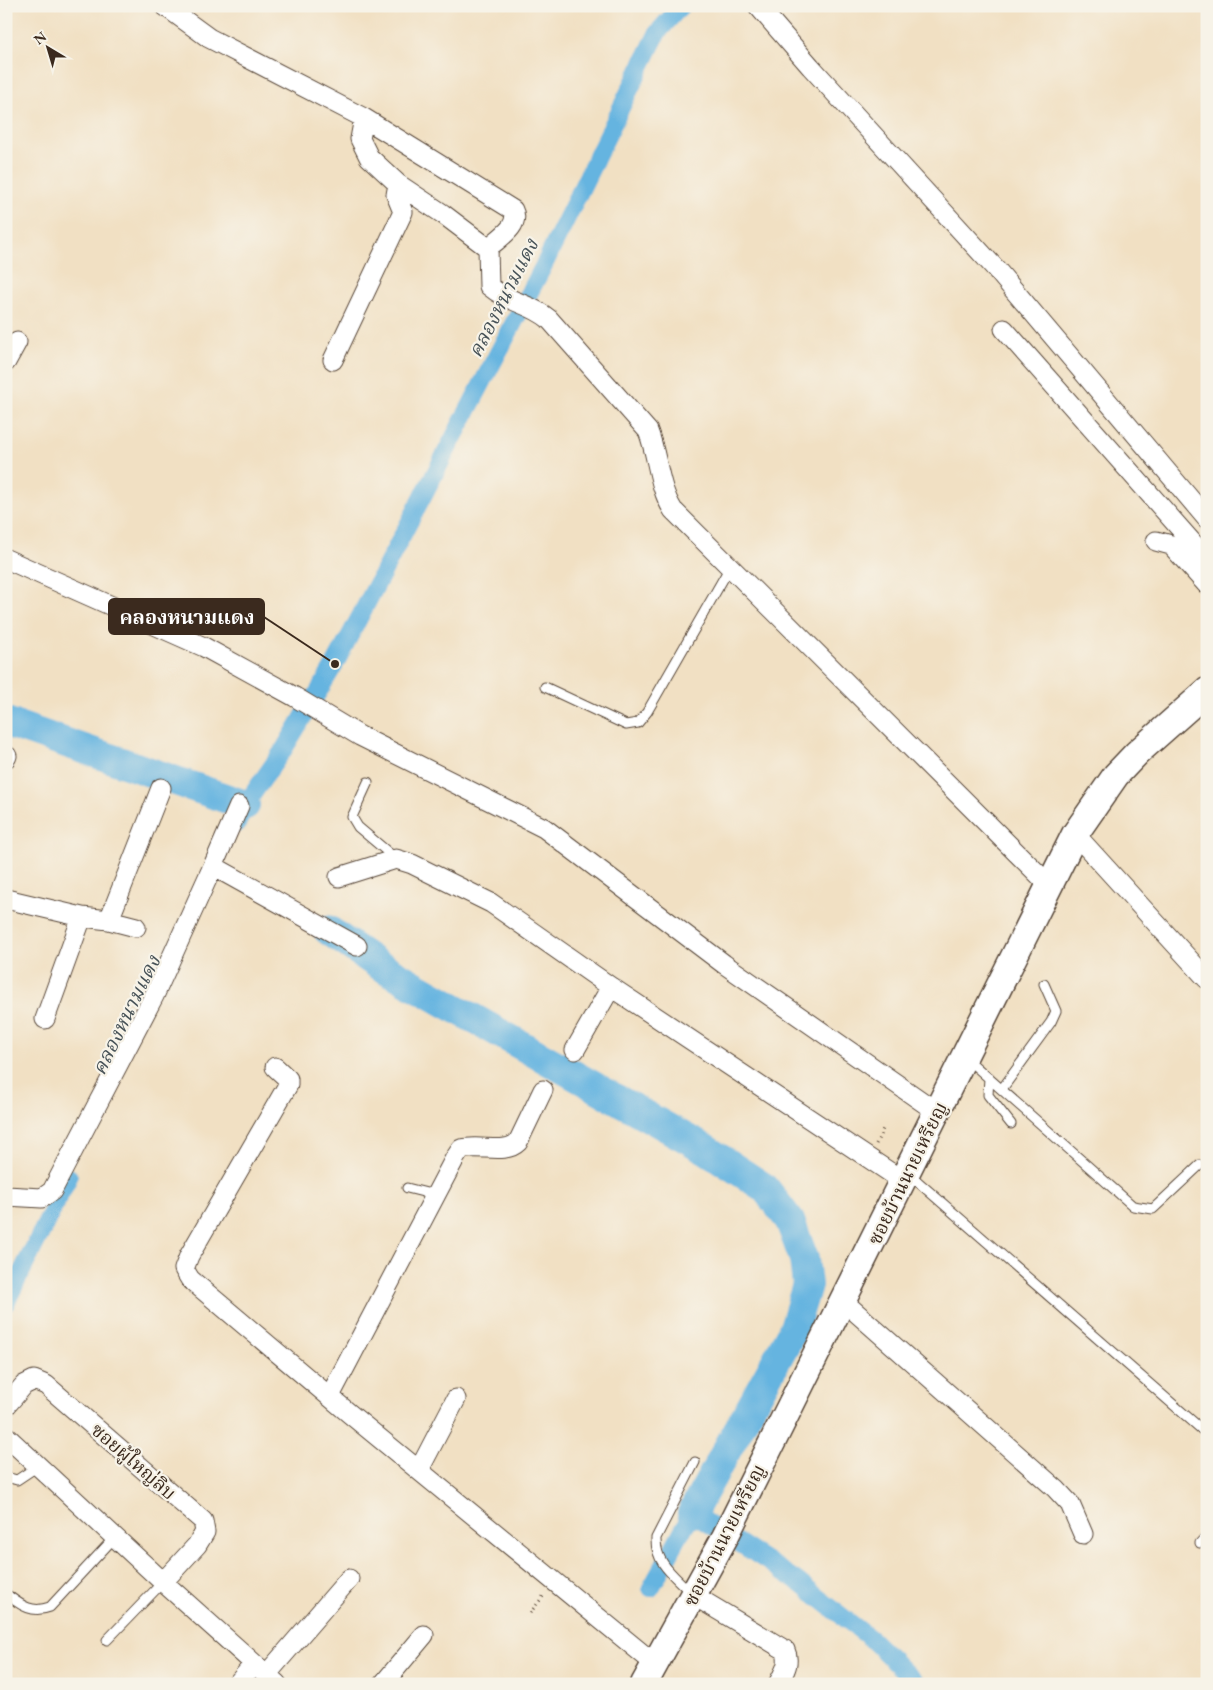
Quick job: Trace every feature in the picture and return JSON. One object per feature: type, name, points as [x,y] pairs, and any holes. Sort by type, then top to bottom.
[{"type":"street","points":[[164,6],[209,38],[364,118],[513,210],[516,216],[514,224],[488,248],[489,286],[503,297],[537,309],[549,319],[648,430],[666,499],[672,510],[1050,886]]},
{"type":"street","points":[[758,6],[817,74],[996,269],[1207,519]]},
{"type":"street","points":[[364,118],[360,139],[369,157],[398,184],[443,214],[488,248]]},
{"type":"street","points":[[333,360],[403,212],[396,195],[398,184]]},
{"type":"street","points":[[1004,329],[1207,559]]},
{"type":"street","points":[[6,362],[17,342]]},
{"type":"street","points":[[1156,540],[1170,545],[1207,585]]},
{"type":"street","points":[[6,559],[204,647],[295,697],[360,736],[544,828],[724,964],[937,1112]]},
{"type":"street","name":"ซอยบ้านนายเหรียญ","points":[[650,1674],[725,1537],[1075,834],[1116,775],[1137,753],[1207,691]]},
{"type":"street","points":[[109,920],[161,788]]},
{"type":"street","points":[[6,1196],[42,1198],[52,1191],[154,996],[214,867],[239,806]]},
{"type":"street","points":[[1075,834],[1207,979]]},
{"type":"street","points":[[339,877],[396,859],[412,864],[491,902],[611,987],[905,1177]]},
{"type":"street","points":[[214,867],[358,946]]},
{"type":"street","points":[[6,899],[82,917],[109,920],[136,927]]},
{"type":"street","points":[[45,1019],[82,917]]},
{"type":"street","points":[[575,1050],[611,987]]},
{"type":"street","points":[[275,1067],[288,1079],[288,1085],[184,1269],[190,1278],[555,1582],[650,1674]]},
{"type":"street","points":[[330,1396],[461,1149],[474,1146],[506,1150],[512,1148],[518,1142],[543,1090]]},
{"type":"street","points":[[844,1301],[1056,1489],[1070,1504],[1083,1534]]},
{"type":"street","name":"ซอยผู้ใหญ่ลิบ","points":[[6,1406],[24,1385],[34,1380],[46,1385],[203,1521],[205,1532],[201,1539],[163,1582]]},
{"type":"street","points":[[419,1470],[456,1398]]},
{"type":"street","points":[[6,1436],[163,1582],[266,1674]]},
{"type":"street","points":[[237,1684],[266,1674],[350,1579]]},
{"type":"street","points":[[693,1595],[785,1650],[788,1658],[787,1666],[778,1684]]},
{"type":"street","points":[[383,1684],[424,1635]]},
{"type":"lane","points":[[545,687],[626,725],[638,723],[647,712],[730,568]]},
{"type":"lane","points":[[368,782],[352,817],[358,827],[396,859]]},
{"type":"lane","points":[[1002,1089],[1051,1022],[1056,1011],[1044,984]]},
{"type":"lane","points":[[965,1056],[1133,1206],[1152,1209],[1200,1165]]},
{"type":"lane","points":[[989,1078],[988,1095],[1010,1124]]},
{"type":"lane","points":[[905,1177],[1207,1434]]},
{"type":"lane","points":[[407,1188],[435,1195]]},
{"type":"lane","points":[[693,1595],[660,1562],[655,1552],[656,1538],[695,1462]]},
{"type":"lane","points":[[6,1477],[18,1480],[38,1466]]},
{"type":"lane","points":[[1200,1544],[1207,1535]]},
{"type":"lane","points":[[6,1594],[26,1608],[41,1610],[50,1607],[115,1538]]},
{"type":"lane","points":[[107,1640],[163,1582]]},
{"type":"path","points":[[530,1613],[555,1582]]},
{"type":"waterway","name":"คลองหนามแดง","points":[[237,824],[245,805],[284,749],[335,664],[543,267],[658,32],[681,6]]},
{"type":"waterway","points":[[6,722],[245,805]]},
{"type":"waterway","points":[[328,930],[377,964],[707,1150],[765,1188],[790,1221],[804,1259],[807,1285],[794,1328],[692,1513]]},
{"type":"waterway","name":"คลองหนามแดง","points":[[6,1303],[69,1177]]},
{"type":"waterway","points":[[651,1588],[692,1513],[796,1580],[871,1639],[917,1684]]},
{"type":"place","name":"คลองหนามแดง","points":[[335,664]]}]
